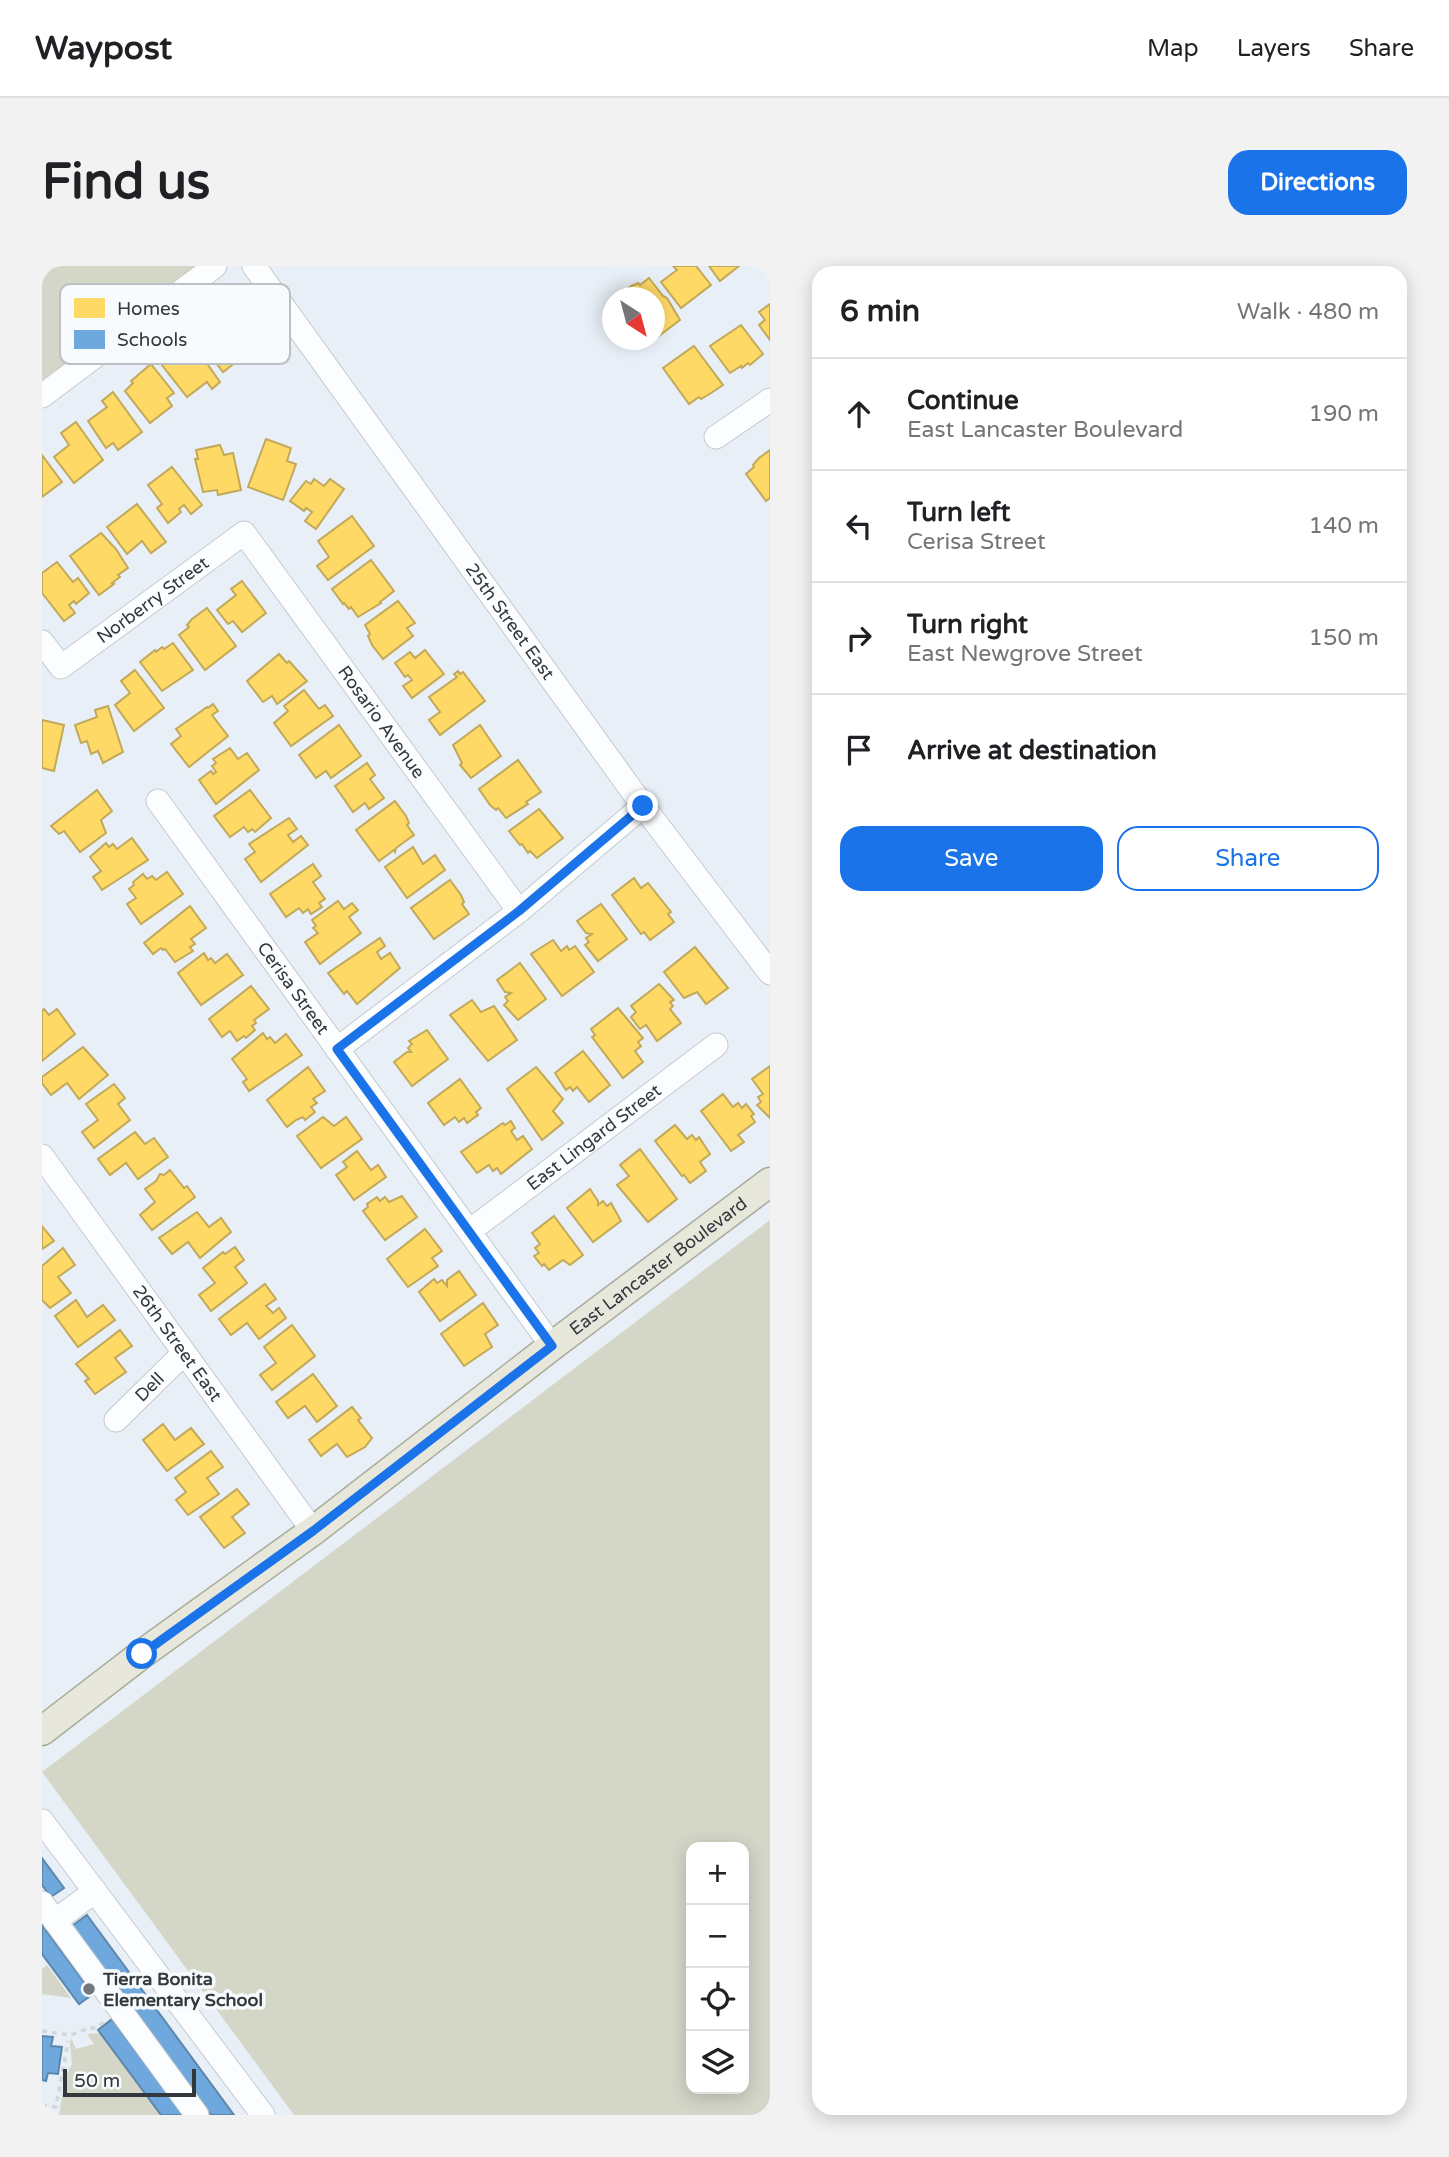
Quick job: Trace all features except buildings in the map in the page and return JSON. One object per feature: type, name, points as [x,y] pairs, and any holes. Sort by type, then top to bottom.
[{"type":"main road","name":"East Lancaster Boulevard","points":[[42,1731],[142,1654],[313,1531],[770,1182]]},
{"type":"street","points":[[191,284],[215,266]]},
{"type":"street","name":"25th Street East","points":[[254,266],[267,284]]},
{"type":"street","name":"25th Street East","points":[[290,316],[643,806],[770,973]]},
{"type":"street","points":[[42,396],[85,364]]},
{"type":"street","points":[[716,437],[770,400]]},
{"type":"street","name":"Norberry Street","points":[[42,642],[61,667],[244,533]]},
{"type":"street","name":"Rosario Avenue","points":[[244,533],[519,911]]},
{"type":"street","name":"Cerisa Street","points":[[158,801],[471,1230],[552,1346]]},
{"type":"street","points":[[337,1049],[519,911],[643,806]]},
{"type":"street","name":"East Lingard Street","points":[[471,1230],[716,1045]]},
{"type":"street","name":"26th Street East","points":[[42,1156],[313,1531]]},
{"type":"street","name":"Dell","points":[[116,1420],[183,1354]]},
{"type":"street","points":[[42,1821],[263,2115]]},
{"type":"street","points":[[94,1891],[49,1912],[197,2115]]},
{"type":"path","points":[[42,2031],[71,2035],[96,2028]]},
{"type":"path","points":[[42,2105],[57,2107],[68,2040]]},
{"type":"shaded area","points":[[42,266],[202,266],[177,284],[60,284],[60,364],[68,364],[42,383]]},
{"type":"shaded area","points":[[770,1220],[770,2115],[294,2115],[42,1772]]},
{"type":"shaded area","points":[[47,1965],[71,1998],[42,1994],[42,1969]]},
{"type":"shaded area","points":[[101,2033],[161,2115],[59,2115],[65,2078],[72,2064],[71,2038],[76,2049],[94,2044],[87,2034]]},
{"type":"place","name":"Tierra Bonita Elementary School","points":[[89,1989]]},
{"type":"route","points":[[142,1654],[313,1531],[552,1346],[471,1230],[337,1049],[519,911],[643,806]]}]
